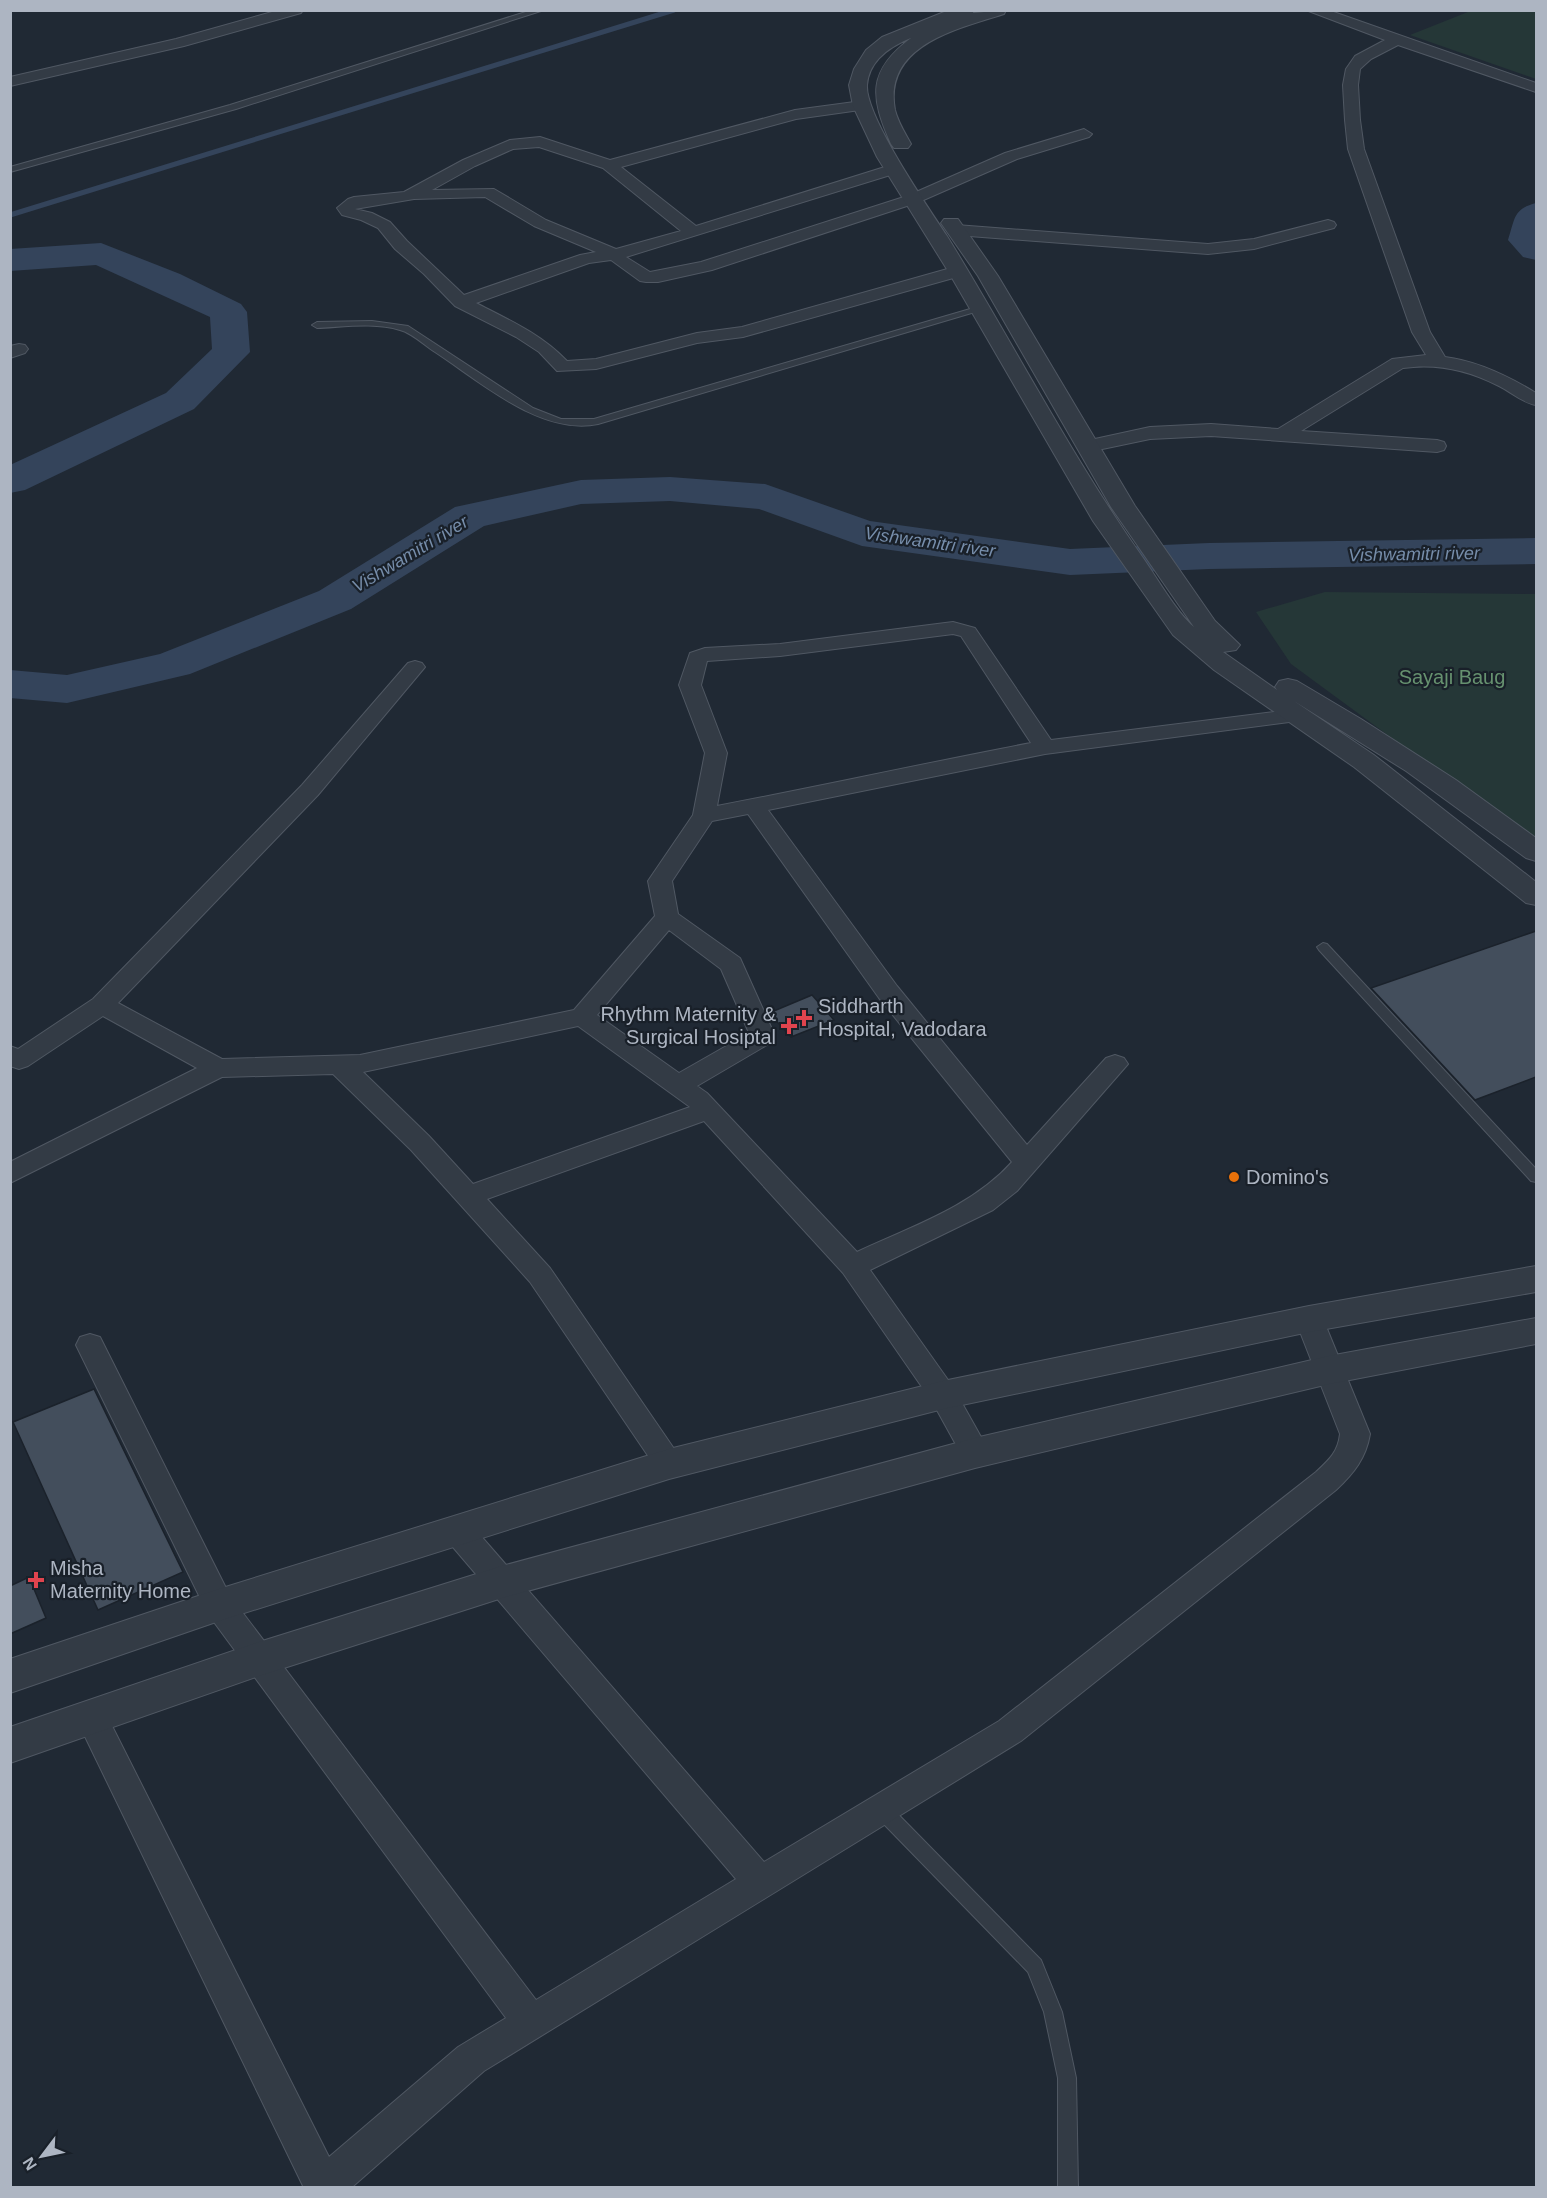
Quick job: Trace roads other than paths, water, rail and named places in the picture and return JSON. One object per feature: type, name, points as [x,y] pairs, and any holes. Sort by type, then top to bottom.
[{"type":"street","points":[[10,82],[179,43],[296,10]]},
{"type":"street","points":[[966,10],[888,41],[872,54],[863,69],[858,85],[862,106],[894,169],[919,196],[957,230],[988,276],[1088,446],[1114,514]]},
{"type":"street","points":[[998,10],[924,38],[897,57],[890,66],[885,87],[886,110],[911,166],[919,196],[980,309],[1114,514],[1194,628],[1223,664],[1364,761],[1536,896]]},
{"type":"street","points":[[1313,10],[1536,88]]},
{"type":"street","points":[[1396,40],[1361,59],[1353,69],[1352,118],[1356,149],[1421,332],[1438,360]]},
{"type":"street","points":[[609,165],[795,115],[862,106]]},
{"type":"street","points":[[958,271],[743,332],[697,338],[596,364],[563,367],[537,343],[461,302],[384,225],[366,216],[348,212],[345,208],[354,202],[408,196],[488,192],[540,223],[615,254],[621,261],[646,277],[658,277],[706,266],[919,196],[1011,156],[1084,134]]},
{"type":"street","points":[[408,196],[469,163],[510,145],[540,142],[609,165],[692,231]]},
{"type":"street","points":[[461,302],[586,259],[637,250],[894,169]]},
{"type":"street","points":[[957,230],[1208,249],[1239,248],[1268,243],[1328,225]]},
{"type":"street","points":[[1282,435],[1398,363],[1432,358],[1483,371],[1506,381],[1536,400]]},
{"type":"street","points":[[1088,446],[1176,431],[1211,430],[1437,446]]},
{"type":"street","points":[[678,1085],[763,1036],[731,964],[667,917],[660,881],[704,815],[716,753],[690,685],[697,657],[705,654],[780,650],[953,628],[968,633],[1045,747]]},
{"type":"street","points":[[1194,628],[1250,665],[1339,716],[1498,822],[1536,852]]},
{"type":"street","points":[[13,1061],[102,1005],[310,790],[415,667]]},
{"type":"street","points":[[704,815],[1045,747],[1297,715]]},
{"type":"street","points":[[753,806],[888,992],[1028,1163]]},
{"type":"street","points":[[10,1174],[218,1068],[360,1064],[582,1017],[667,917]]},
{"type":"street","points":[[102,1005],[218,1068]]},
{"type":"street","points":[[582,1017],[698,1099],[853,1266],[943,1395],[975,1453]]},
{"type":"street","points":[[339,1064],[420,1143],[540,1275],[669,1464]]},
{"type":"street","points":[[853,1266],[984,1203],[1008,1184],[1028,1163],[1115,1064]]},
{"type":"street","points":[[468,1196],[708,1110]]},
{"type":"street","points":[[10,1676],[219,1605],[669,1464],[943,1395],[1308,1319],[1536,1279]]},
{"type":"street","points":[[92,1718],[323,2187],[471,2059],[1010,1731],[1326,1481],[1346,1462],[1354,1450],[1355,1434],[1308,1319]]},
{"type":"street","points":[[10,1745],[259,1659],[502,1582],[975,1453],[1329,1370],[1536,1331]]},
{"type":"street","points":[[90,1346],[219,1605],[531,2022]]},
{"type":"street","points":[[457,1530],[760,1883]]},
{"type":"lane","points":[[10,170],[233,107],[541,10]]},
{"type":"lane","points":[[317,326],[365,323],[388,324],[405,328],[530,410],[551,421],[571,424],[595,422],[980,309]]},
{"type":"lane","points":[[1323,946],[1536,1177]]},
{"type":"lane","points":[[881,1809],[1035,1966],[1053,2013],[1067,2078],[1068,2187]]},
{"type":"waterway","points":[[10,215],[674,10]]},
{"type":"waterway","name":"Vishwamitri river","points":[[1536,214],[1526,240],[1536,249]]},
{"type":"waterway","name":"Vishwamitri river","points":[[10,260],[101,254],[167,282],[228,312],[231,352],[180,401],[10,481]]},
{"type":"waterway","name":"Vishwamitri river","points":[[10,684],[67,689],[174,664],[335,600],[470,516],[581,492],[670,489],[765,497],[862,533],[1070,562],[1209,556],[1536,551]]},
{"type":"place","name":"Siddharth Hospital, Vadodara","points":[[804,1018]]},
{"type":"place","name":"Rhythm Maternity & Surgical Hosiptal","points":[[789,1026]]},
{"type":"place","name":"Domino's","points":[[1234,1177]]},
{"type":"place","name":"Misha Maternity Home","points":[[36,1580]]},
{"type":"park label","name":"Sayaji Baug","points":[[1452,677]]}]
